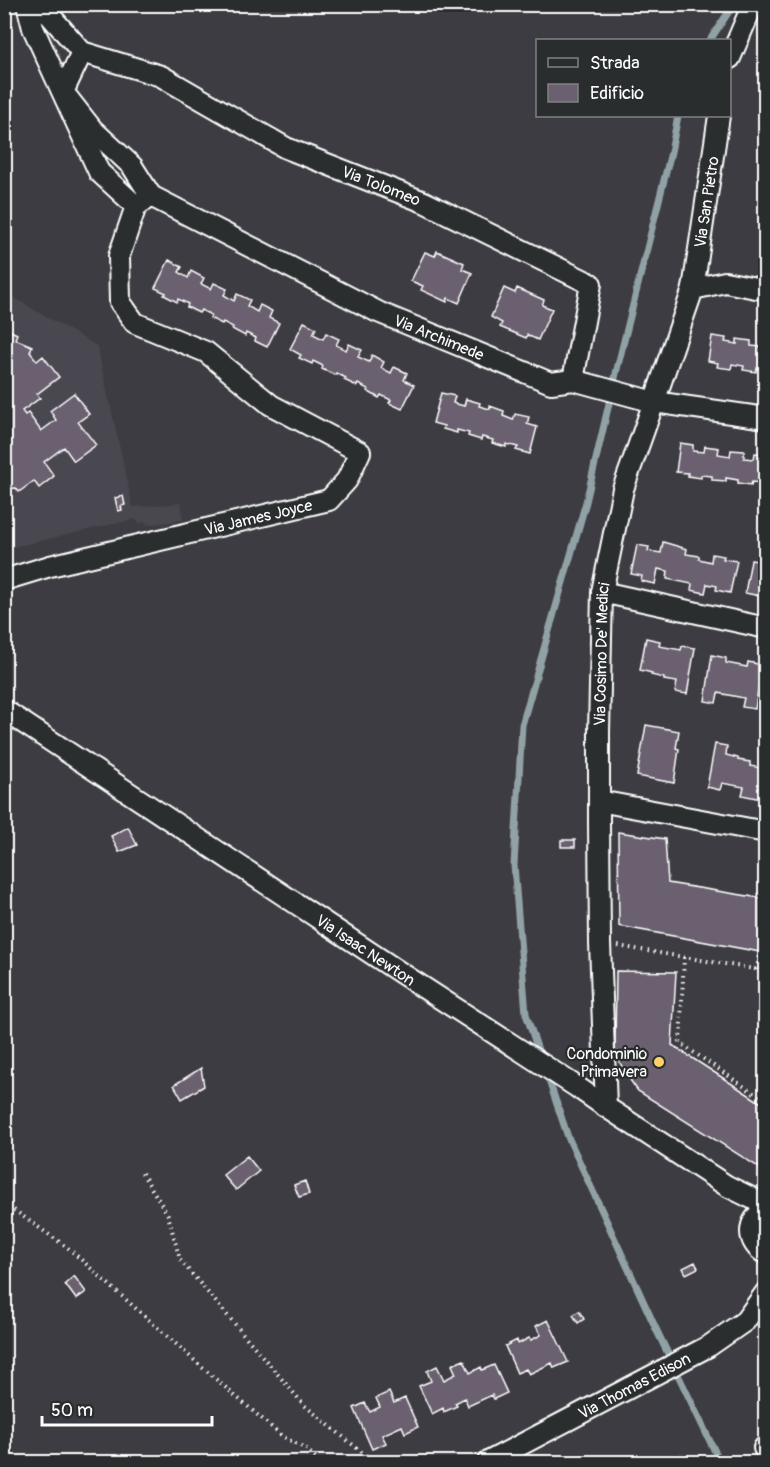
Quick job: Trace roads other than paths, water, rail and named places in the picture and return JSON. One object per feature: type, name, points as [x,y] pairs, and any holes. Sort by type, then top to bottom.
[{"type":"street","points":[[27,4],[33,28],[99,172],[144,201]]},
{"type":"street","points":[[40,4],[81,52],[63,92]]},
{"type":"street","points":[[731,54],[753,4]]},
{"type":"street","name":"Via Tolomeo","points":[[81,52],[161,76],[286,148],[424,202],[591,285],[573,380]]},
{"type":"street","points":[[63,92],[92,129],[132,166],[144,201]]},
{"type":"street","name":"Via San Pietro","points":[[693,289],[719,117]]},
{"type":"street","name":"Via Archimede","points":[[144,201],[378,312],[550,383],[573,380],[654,402],[765,418]]},
{"type":"street","name":"Via James Joyce","points":[[4,580],[50,566],[329,500],[347,480],[360,452],[271,405],[206,352],[135,322],[120,302],[119,256],[144,201]]},
{"type":"street","points":[[693,289],[724,282],[765,290]]},
{"type":"street","name":"Via Cosimo De' Medici","points":[[606,1107],[600,943],[599,732],[602,592],[623,489],[693,289]]},
{"type":"street","points":[[602,592],[765,628]]},
{"type":"street","name":"Via Isaac Newton","points":[[4,710],[401,974],[727,1186],[765,1205]]},
{"type":"street","points":[[599,801],[765,832]]},
{"type":"street","name":"Via Isaac Newton","points":[[727,1186],[741,1203],[759,1216],[750,1235],[755,1246],[765,1254]]},
{"type":"street","name":"Via Thomas Edison","points":[[488,1462],[709,1346],[746,1321],[765,1292]]},
{"type":"waterway","points":[[711,39],[734,4]]},
{"type":"waterway","points":[[541,1059],[526,1014],[514,865],[522,725],[586,502],[678,117]]},
{"type":"waterway","points":[[546,1072],[568,1137],[720,1462]]},
{"type":"place","name":"Condominio Primavera","points":[[659,1062]]}]
